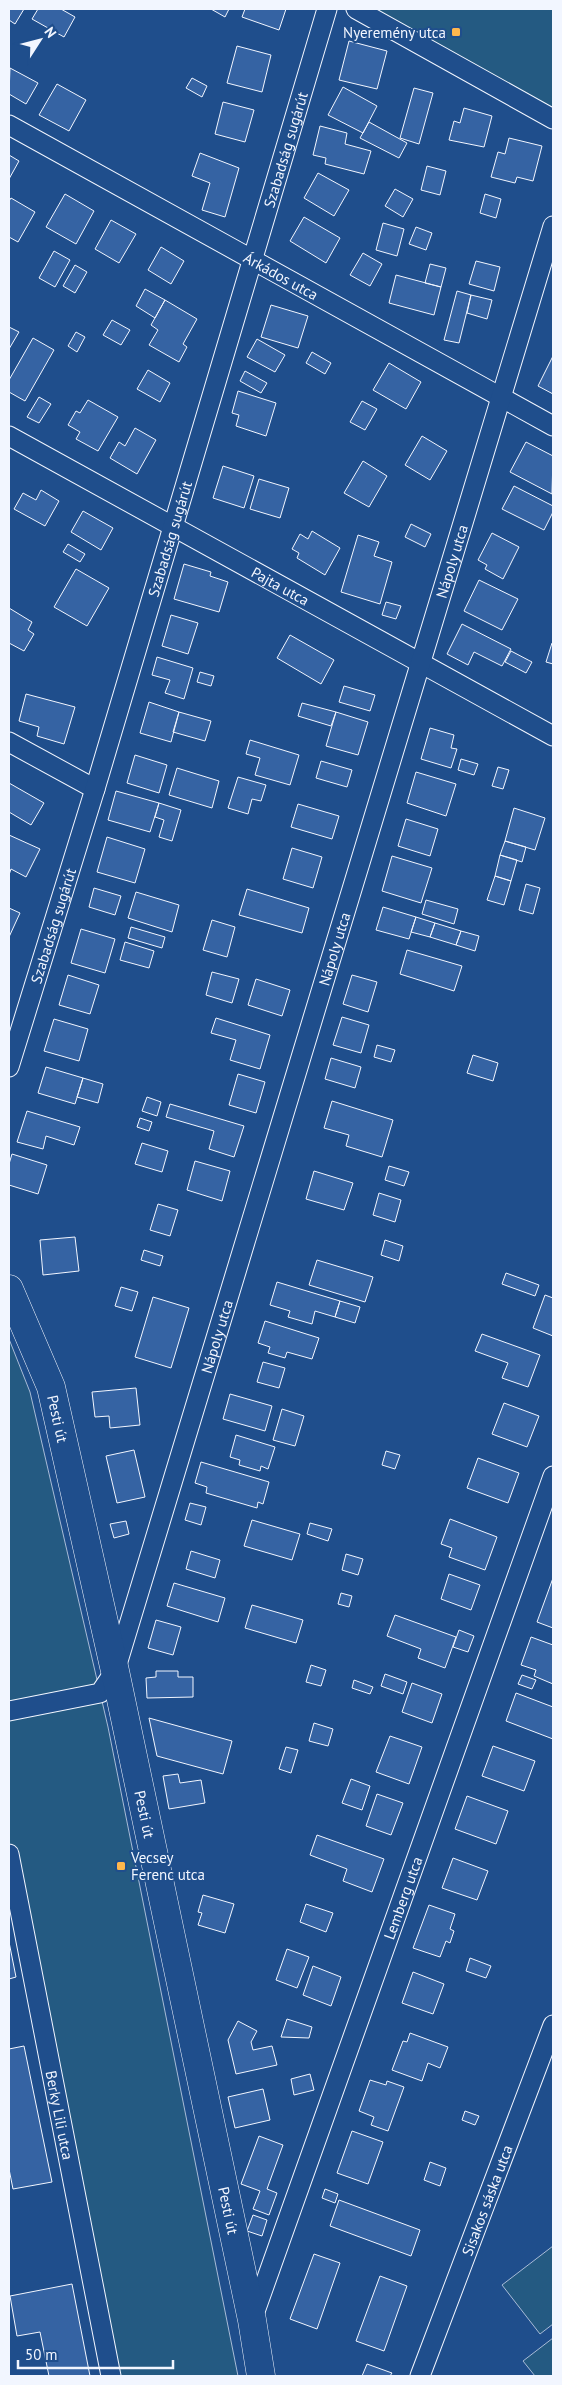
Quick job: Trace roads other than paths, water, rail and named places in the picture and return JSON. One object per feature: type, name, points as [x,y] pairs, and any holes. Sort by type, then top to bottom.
[{"type":"main road","name":"Pesti út","points":[[9,1289],[51,1387],[115,1671],[252,2320],[261,2376]]},
{"type":"street","name":"Szabadság sugárút","points":[[9,1067],[95,789],[326,9]]},
{"type":"street","points":[[356,9],[553,119]]},
{"type":"street","name":"Árkádos utca","points":[[9,125],[553,426]]},
{"type":"street","name":"Nápoly utca","points":[[115,1671],[553,226]]},
{"type":"street","name":"Pajta utca","points":[[9,436],[553,736]]},
{"type":"street","points":[[9,742],[95,789]]},
{"type":"street","name":"Lemberg utca","points":[[252,2320],[553,1476]]},
{"type":"street","points":[[9,1711],[100,1693],[115,1671]]},
{"type":"street","name":"Berky Lili utca","points":[[9,1854],[111,2376]]},
{"type":"street","name":"Sisakos sáska utca","points":[[420,2376],[553,2025]]},
{"type":"place","name":"Nyeremény utca","points":[[456,32]]},
{"type":"place","name":"Vecsey Ferenc utca","points":[[121,1866]]}]
